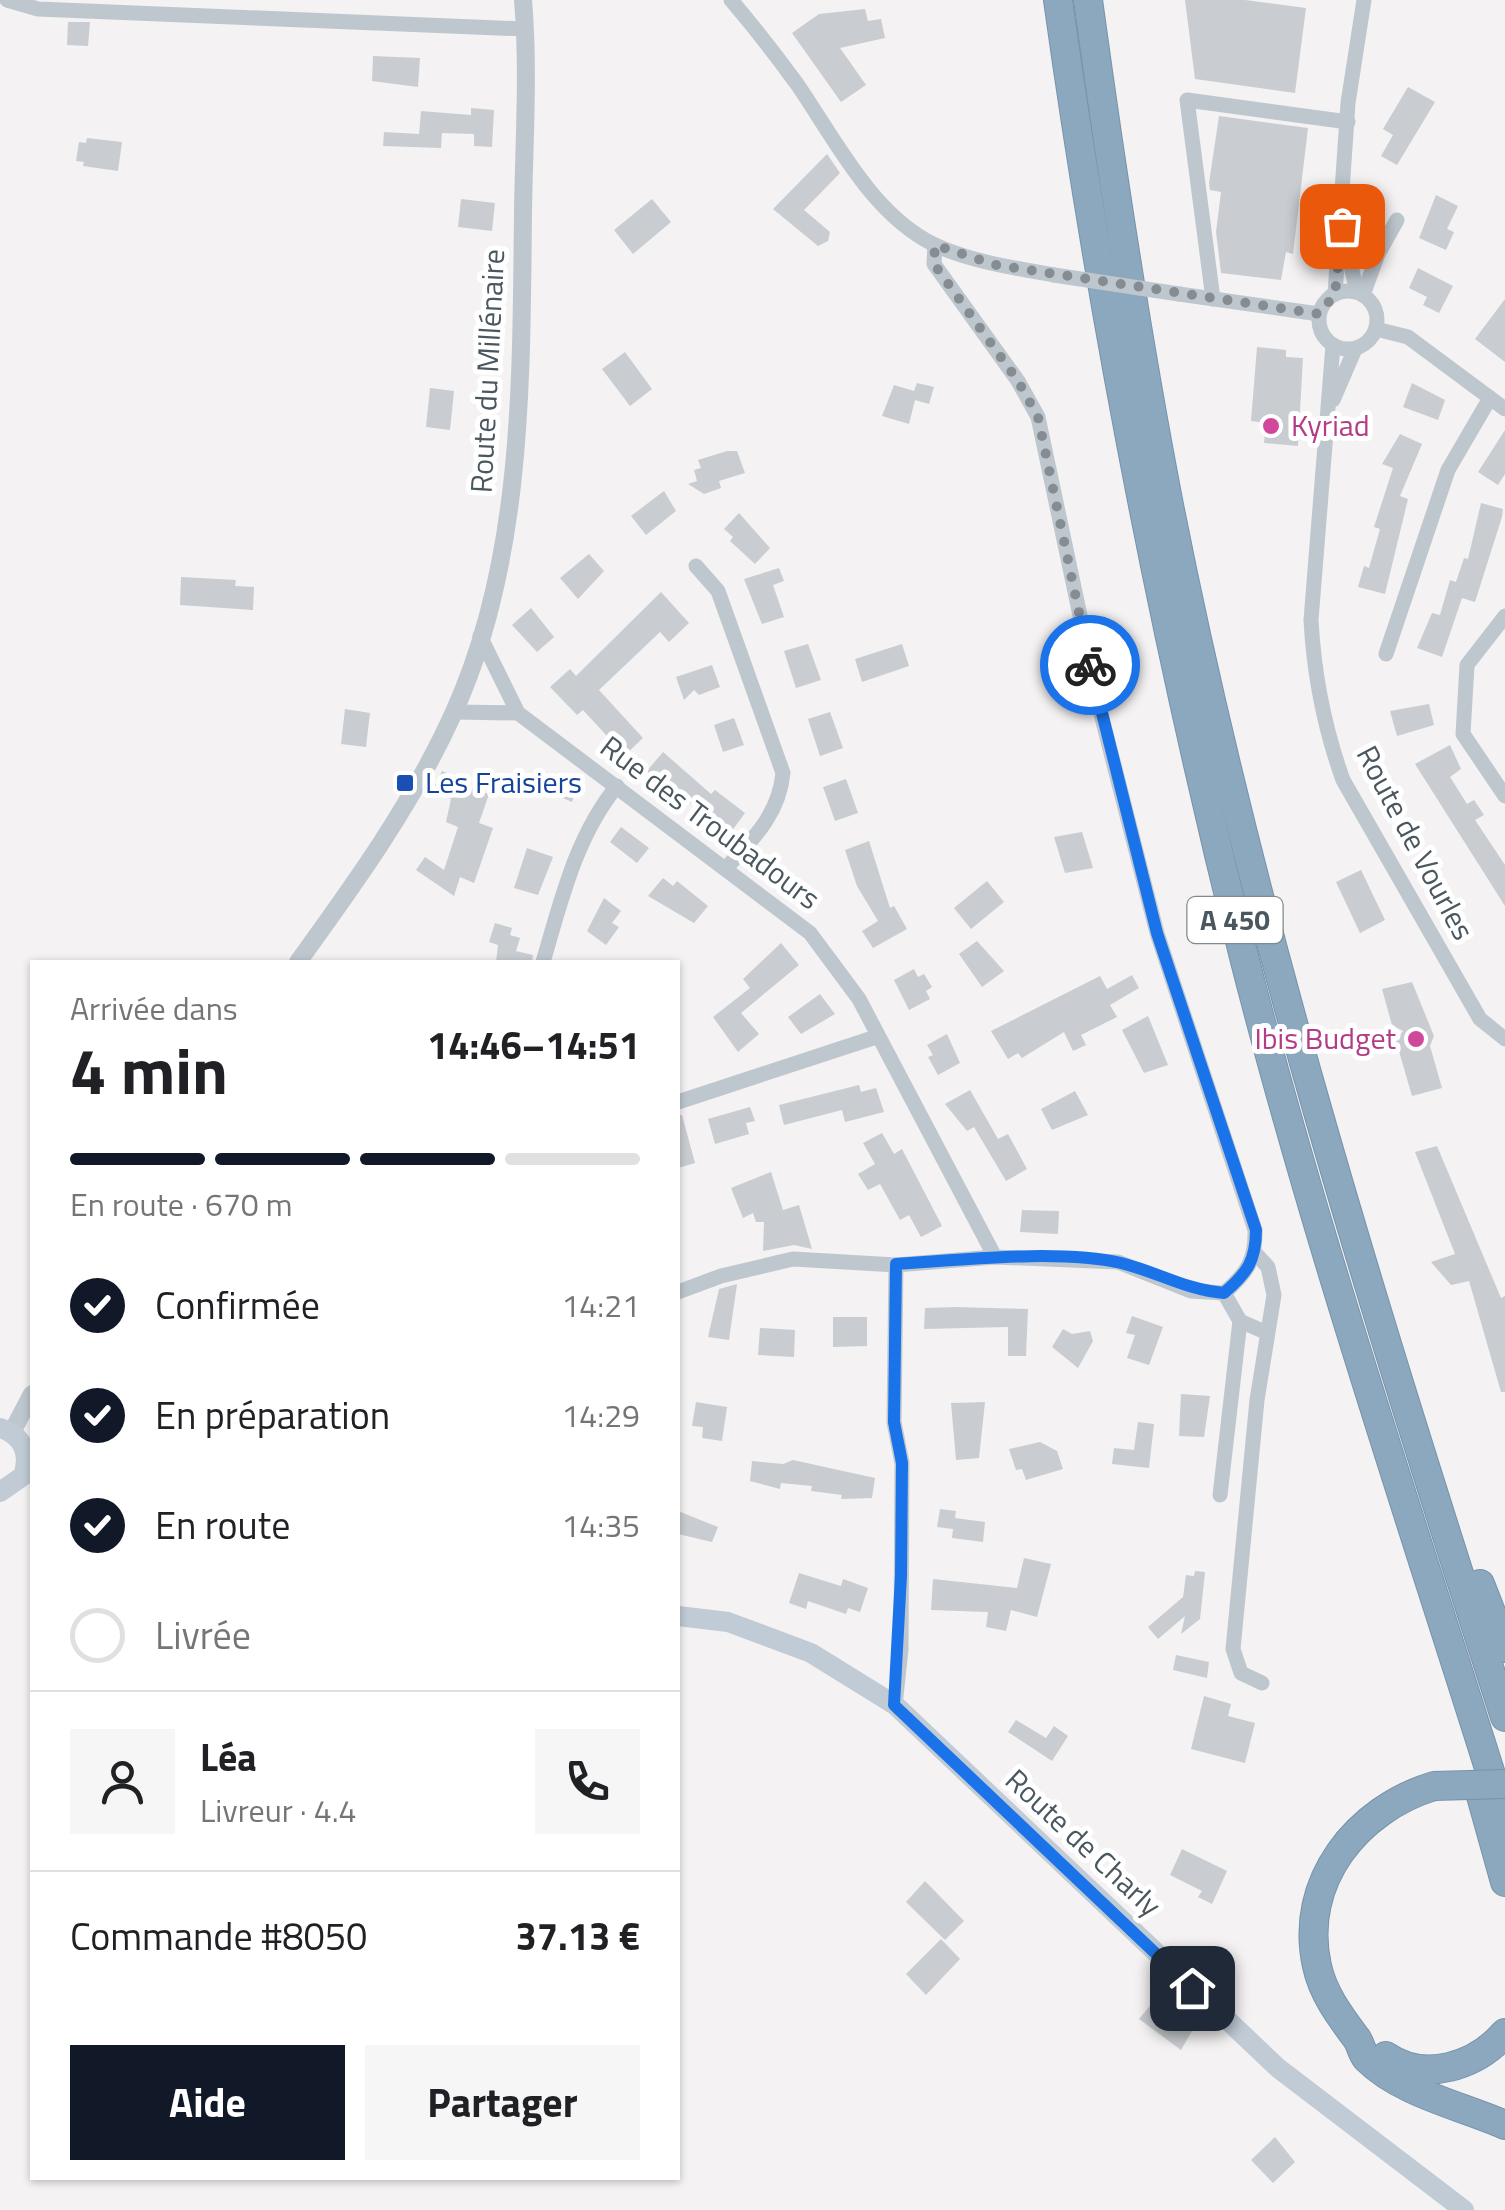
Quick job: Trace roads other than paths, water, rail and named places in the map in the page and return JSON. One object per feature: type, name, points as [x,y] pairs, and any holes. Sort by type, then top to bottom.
[{"type":"highway","name":"A 450","points":[[1058,0],[1124,428],[1161,611],[1226,880],[1337,1285],[1505,1819]]},
{"type":"highway","name":"A 450","points":[[1088,0],[1134,315],[1169,504],[1223,746],[1346,1211],[1505,1716]]},
{"type":"highway","points":[[1427,1474],[1450,1497],[1505,1648]]},
{"type":"highway","points":[[1477,1729],[1467,1749],[1505,1882]]},
{"type":"highway","points":[[1505,1784],[1434,1786],[1384,1806],[1360,1826],[1327,1872],[1319,1900],[1316,1964],[1341,2020],[1360,2043],[1366,2058],[1395,2077],[1505,2126]]},
{"type":"highway","points":[[1360,2043],[1397,2063],[1440,2069],[1478,2058],[1505,2033]]},
{"type":"main road","points":[[0,1492],[28,1478],[27,1456],[6,1430]]},
{"type":"main road","name":"Route de Charly","points":[[680,1616],[728,1622],[811,1654],[894,1705],[1278,2068],[1464,2210]]},
{"type":"street","points":[[6,0],[38,9],[526,29]]},
{"type":"street","name":"Route du Millénaire","points":[[299,960],[389,835],[454,712],[480,636],[506,522],[518,432],[526,0]]},
{"type":"street","points":[[730,0],[780,60],[874,196],[935,245],[996,265],[1319,314]]},
{"type":"street","points":[[1342,226],[1360,294],[1375,310],[1376,329],[1364,345],[1355,348],[1332,345],[1321,332],[1319,314],[1335,294],[1348,122],[1364,0]]},
{"type":"street","points":[[1214,299],[1188,100],[1348,122]]},
{"type":"street","points":[[1360,294],[1398,220]]},
{"type":"street","points":[[680,1291],[721,1276],[793,1259],[896,1264],[994,1257],[1118,1262],[1191,1290],[1224,1293],[1245,1275],[1256,1254],[1256,1230],[1157,933],[1100,710],[1038,417],[1018,381],[934,264],[935,245]]},
{"type":"street","points":[[1335,294],[1360,294]]},
{"type":"street","points":[[1376,329],[1408,337],[1500,403],[1448,470],[1386,654]]},
{"type":"street","name":"Route de Vourles","points":[[1332,345],[1311,620],[1315,674],[1329,741],[1344,780],[1480,1019],[1505,1040]]},
{"type":"street","name":"Route de Vourles","points":[[1326,416],[1355,348]]},
{"type":"street","points":[[696,566],[718,591],[783,773],[781,795],[768,823],[728,868]]},
{"type":"street","points":[[1505,616],[1467,665],[1463,734],[1505,796]]},
{"type":"street","name":"Rue des Troubadours","points":[[480,636],[518,712],[810,933],[860,999],[876,1037],[994,1257]]},
{"type":"street","points":[[454,712],[518,712]]},
{"type":"street","points":[[544,960],[566,881],[598,810],[617,786]]},
{"type":"street","points":[[680,1101],[876,1037]]},
{"type":"street","points":[[1256,1254],[1268,1267],[1274,1295],[1266,1332],[1234,1650],[1241,1673],[1262,1682]]},
{"type":"street","points":[[894,1705],[901,1650],[902,1482],[894,1422],[896,1264]]},
{"type":"street","points":[[1220,1495],[1240,1321],[1224,1293]]},
{"type":"street","points":[[1240,1321],[1266,1332]]},
{"type":"street","points":[[6,1430],[30,1397]]},
{"type":"place","name":"Kyriad","points":[[1271,426]]},
{"type":"place","name":"Les Fraisiers","points":[[405,783]]},
{"type":"place","name":"Ibis Budget","points":[[1416,1039]]}]
